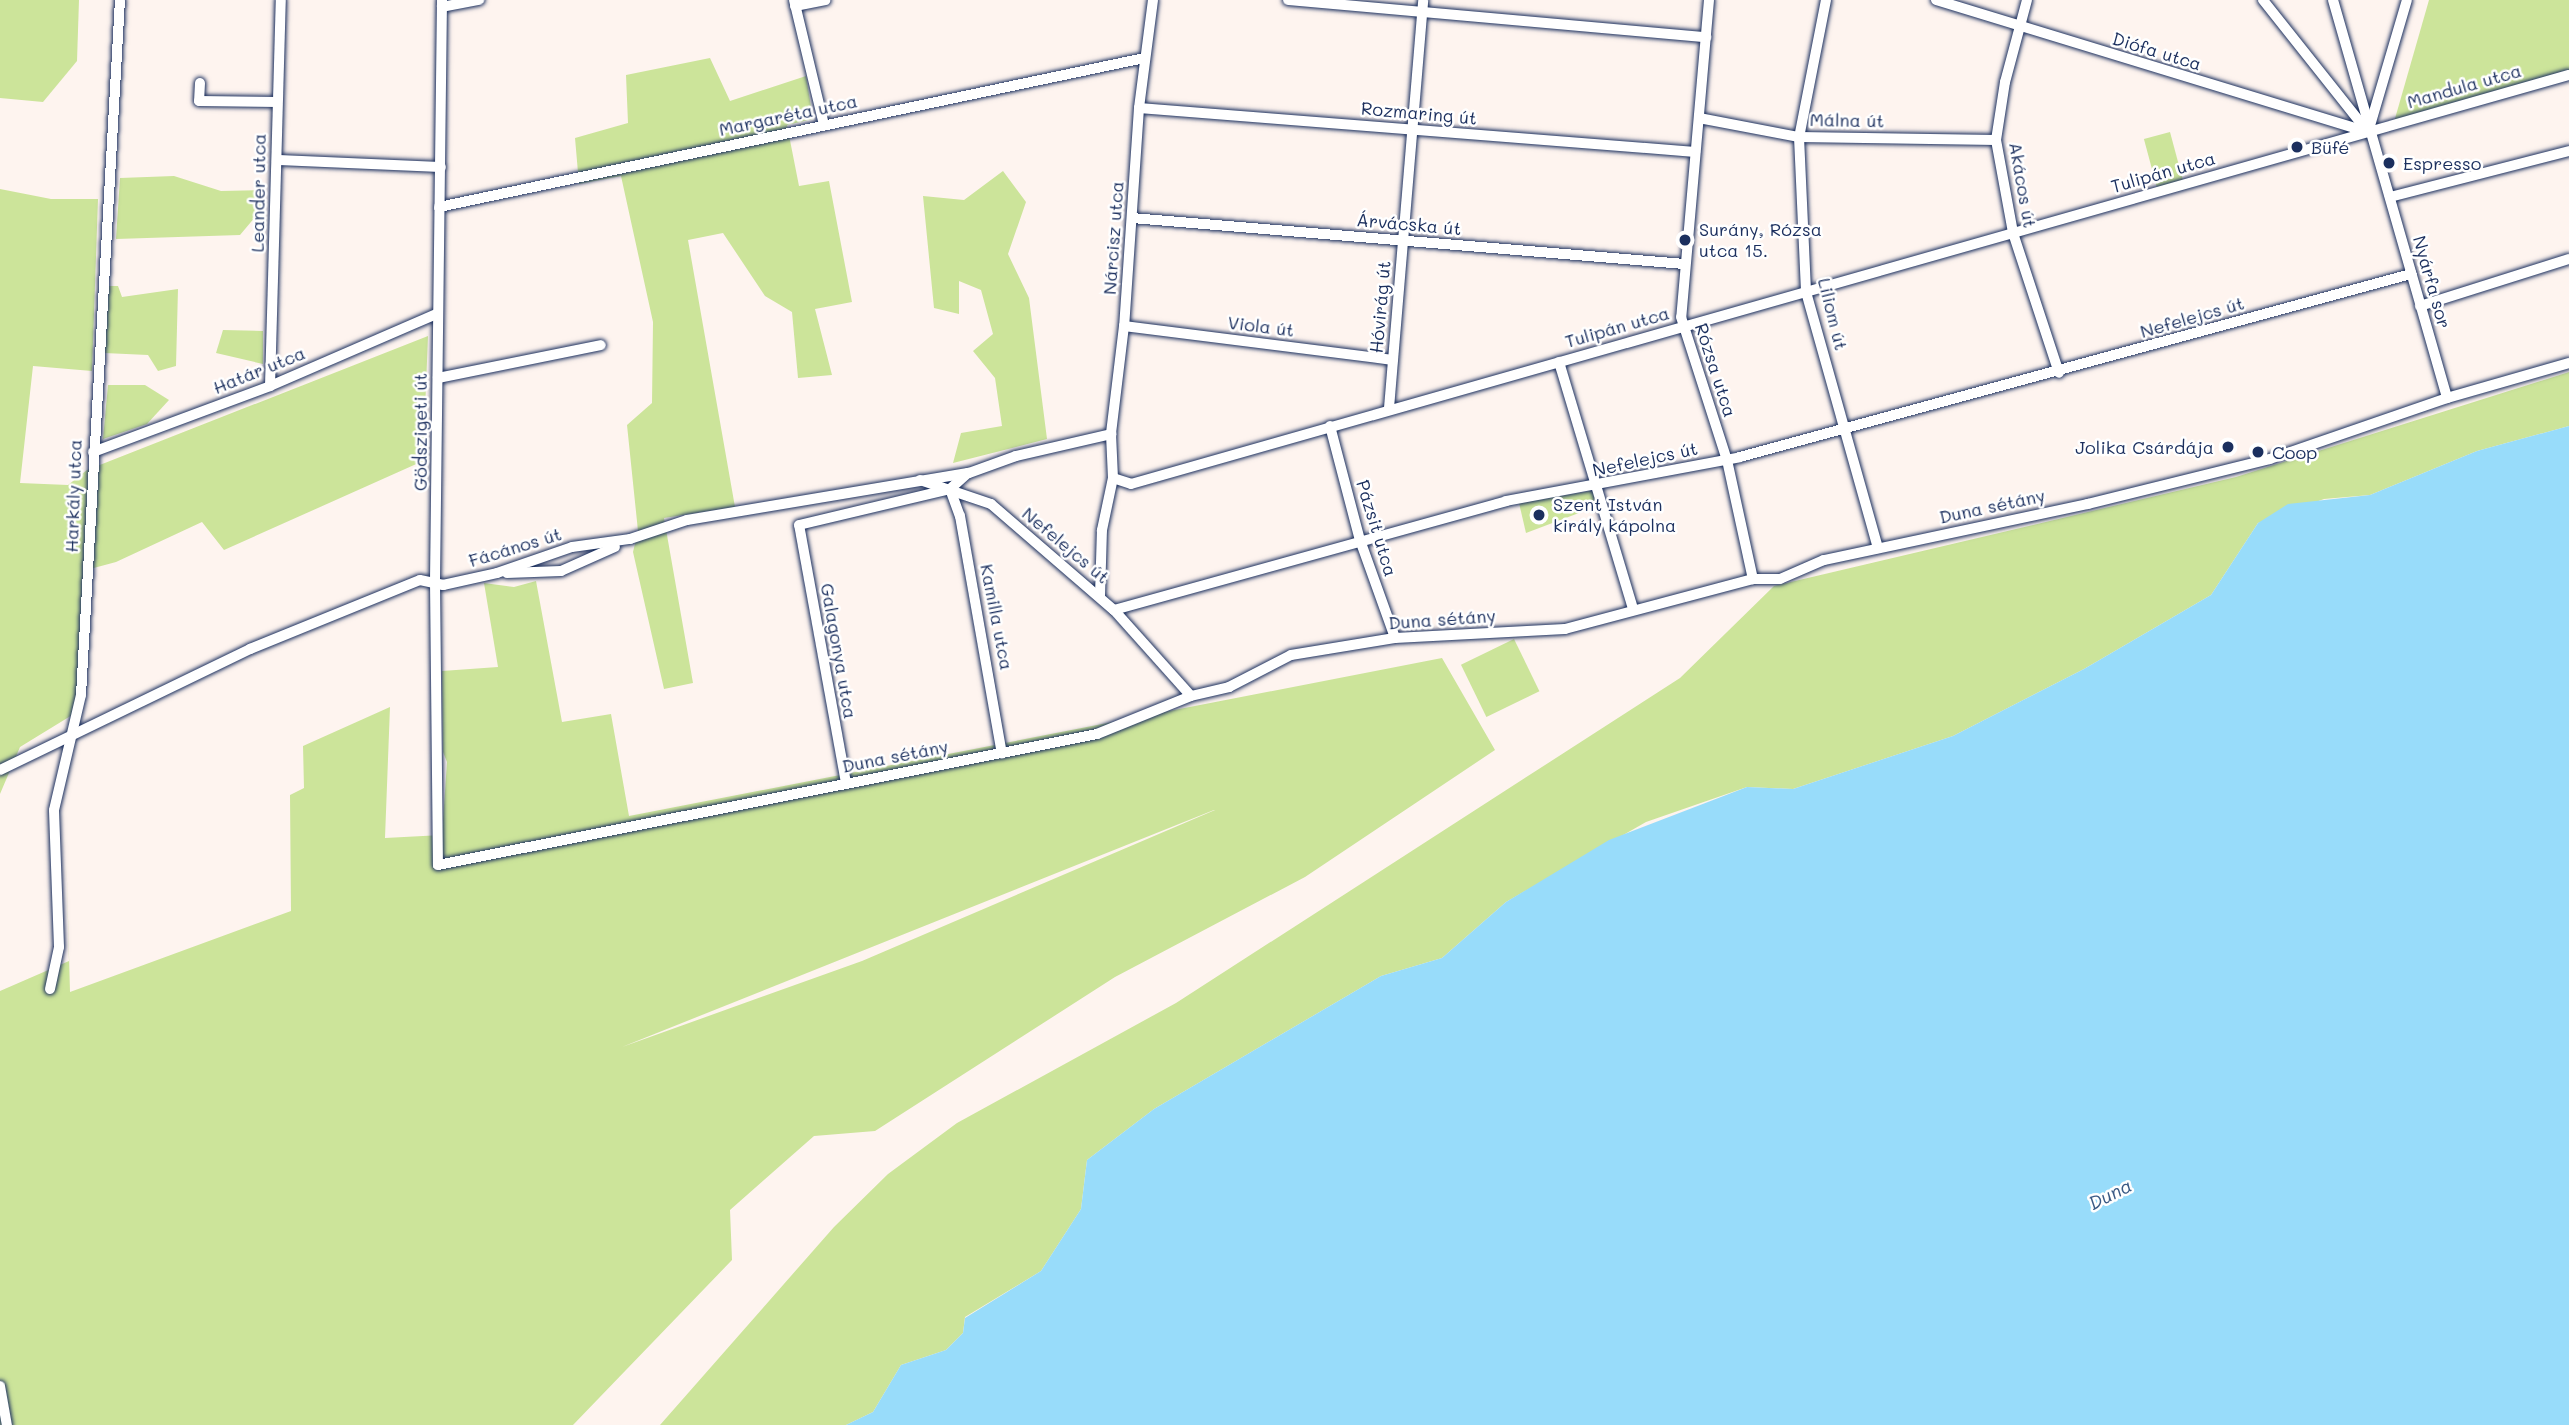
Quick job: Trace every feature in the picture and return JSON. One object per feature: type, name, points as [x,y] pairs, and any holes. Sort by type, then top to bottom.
[{"type":"street","name":"Harkály utca","points":[[50,989],[59,947],[54,810],[75,732],[81,695],[120,0]]},
{"type":"street","name":"Leander utca","points":[[270,386],[281,0]]},
{"type":"street","points":[[442,4],[479,0]]},
{"type":"street","points":[[824,125],[795,3],[825,0]]},
{"type":"street","name":"Nárcisz utca","points":[[1100,596],[1102,530],[1114,478],[1111,434],[1124,327],[1139,108],[1153,0]]},
{"type":"street","points":[[1288,0],[1706,37]]},
{"type":"street","name":"Hóvirág út","points":[[1389,408],[1423,0]]},
{"type":"street","name":"Rózsa utca","points":[[1709,0],[1684,264],[1684,326],[1727,460],[1753,579]]},
{"type":"street","name":"Liliom út","points":[[1826,0],[1799,136],[1806,292],[1878,548]]},
{"type":"street","name":"Diófa utca","points":[[1936,0],[2017,27],[2368,132]]},
{"type":"street","name":"Akácos út","points":[[2027,0],[2017,27],[1996,139],[2012,233],[2059,373]]},
{"type":"street","points":[[2263,0],[2368,132]]},
{"type":"street","name":"Nyárfa sor","points":[[2333,0],[2368,132],[2390,197],[2447,398]]},
{"type":"street","points":[[2368,132],[2407,0]]},
{"type":"street","name":"Gödszigeti út","points":[[438,865],[436,314],[441,167],[442,4]]},
{"type":"street","name":"Margaréta utca","points":[[439,207],[1144,58]]},
{"type":"street","name":"Mandula utca","points":[[2315,147],[2569,75]]},
{"type":"street","points":[[200,83],[199,101],[277,102]]},
{"type":"street","name":"Rozmaring út","points":[[1139,108],[1695,152]]},
{"type":"street","name":"Málna út","points":[[1699,118],[1799,136],[1996,139]]},
{"type":"street","name":"Tulipán utca","points":[[1114,478],[1131,484],[1389,408],[2315,147]]},
{"type":"street","points":[[2390,197],[2569,151]]},
{"type":"street","points":[[278,160],[441,167]]},
{"type":"street","name":"Árvácska út","points":[[1132,218],[1684,264]]},
{"type":"street","points":[[2420,306],[2569,258]]},
{"type":"street","name":"Nefelejcs út","points":[[920,480],[991,503],[1114,610],[1506,500],[1597,487],[1727,460],[2059,373],[2411,274]]},
{"type":"street","name":"Határ utca","points":[[93,452],[270,386],[436,314]]},
{"type":"street","name":"Viola út","points":[[1124,327],[1393,360]]},
{"type":"street","points":[[438,378],[601,345]]},
{"type":"street","points":[[1559,362],[1633,608]]},
{"type":"street","name":"Duna sétány","points":[[438,865],[1097,734],[1191,696],[1229,687],[1291,655],[1395,638],[1565,629],[1633,608],[1753,579],[1780,579],[1824,560],[2270,459],[2447,398],[2569,363]]},
{"type":"street","name":"Pázsit utca","points":[[1330,426],[1360,540],[1395,638]]},
{"type":"street","name":"Fácános út","points":[[0,770],[75,732],[373,595],[420,580],[443,585],[497,573],[572,547],[630,539],[687,520],[969,473],[1016,456],[1111,434]]},
{"type":"street","points":[[950,489],[969,473]]},
{"type":"street","name":"Galagonya utca","points":[[846,783],[799,525],[950,489]]},
{"type":"street","name":"Kamilla utca","points":[[950,489],[960,516],[1002,753]]},
{"type":"street","points":[[497,573],[561,571],[630,539]]},
{"type":"street","points":[[1114,610],[1191,696]]},
{"type":"street","points":[[0,1386],[7,1425]]},
{"type":"green space","points":[[0,0],[79,0],[77,61],[43,102],[0,98]]},
{"type":"green space","points":[[2429,0],[2569,0],[2569,73],[2392,129]]},
{"type":"green space","points":[[710,58],[730,101],[806,76],[813,119],[787,125],[799,186],[829,181],[852,302],[815,309],[832,375],[798,378],[792,312],[765,296],[723,233],[688,240],[735,507],[664,518],[693,683],[664,689],[633,552],[638,531],[627,425],[652,403],[653,322],[621,176],[579,184],[575,138],[628,123],[626,75]]},
{"type":"green space","points":[[2170,132],[2183,181],[2157,188],[2144,139]]},
{"type":"green space","points":[[1003,171],[1026,202],[1008,254],[1029,298],[1047,439],[953,463],[961,433],[1002,426],[995,378],[973,351],[993,334],[981,290],[959,281],[959,314],[934,308],[923,196],[964,200]]},
{"type":"green space","points":[[174,176],[221,191],[263,190],[266,204],[240,235],[116,239],[120,178]]},
{"type":"green space","points":[[0,189],[51,199],[98,199],[92,371],[33,366],[20,483],[68,485],[87,470],[428,336],[423,461],[224,550],[202,522],[116,562],[90,569],[82,709],[20,747],[0,794]]},
{"type":"green space","points":[[109,286],[118,286],[122,297],[178,289],[176,366],[158,371],[148,355],[104,353]]},
{"type":"green space","points":[[223,330],[263,331],[263,364],[216,353]]},
{"type":"green space","points":[[2569,372],[2569,426],[2477,451],[2370,495],[2324,499],[2258,523],[2211,595],[2084,669],[1953,736],[1793,789],[1747,787],[1646,822],[1506,902],[1442,958],[1381,976],[1154,1109],[1087,1160],[1081,1209],[1041,1271],[965,1317],[963,1333],[946,1350],[901,1365],[873,1412],[846,1425],[660,1425],[834,1227],[888,1174],[957,1123],[1176,1003],[1680,678],[1774,586],[2236,477]]},
{"type":"green space","points":[[108,385],[145,385],[169,400],[147,424],[103,439]]},
{"type":"green space","points":[[1596,490],[1600,505],[1526,533],[1519,503]]},
{"type":"green space","points":[[536,581],[562,722],[611,714],[629,816],[1442,658],[1495,750],[1305,877],[1115,977],[875,1131],[814,1136],[730,1210],[732,1260],[573,1425],[0,1425],[0,991],[69,961],[66,843],[70,992],[291,911],[290,795],[304,788],[303,746],[390,707],[385,838],[442,835],[447,762],[443,752],[442,671],[498,667],[484,583],[514,587]],"holes":[[[1215,810],[862,961],[622,1047]]]},
{"type":"green space","points":[[1514,639],[1539,691],[1486,717],[1461,665]]},
{"type":"water","name":"Duna","points":[[2569,426],[2569,1425],[846,1425],[873,1412],[901,1365],[946,1350],[963,1333],[965,1318],[1041,1271],[1081,1209],[1087,1160],[1154,1109],[1381,976],[1442,958],[1506,902],[1609,840],[1747,787],[1793,789],[1953,736],[2084,669],[2211,595],[2258,523],[2288,504],[2370,495],[2477,451]]},
{"type":"place","name":"Büfé","points":[[2297,147]]},
{"type":"place","name":"Espresso","points":[[2389,163]]},
{"type":"place","name":"Surány, Rózsa utca 15.","points":[[1685,240]]},
{"type":"place","name":"Jolika Csárdája","points":[[2228,447]]},
{"type":"place","name":"Coop","points":[[2258,452]]},
{"type":"place","name":"Szent István király kápolna","points":[[1539,515]]}]
